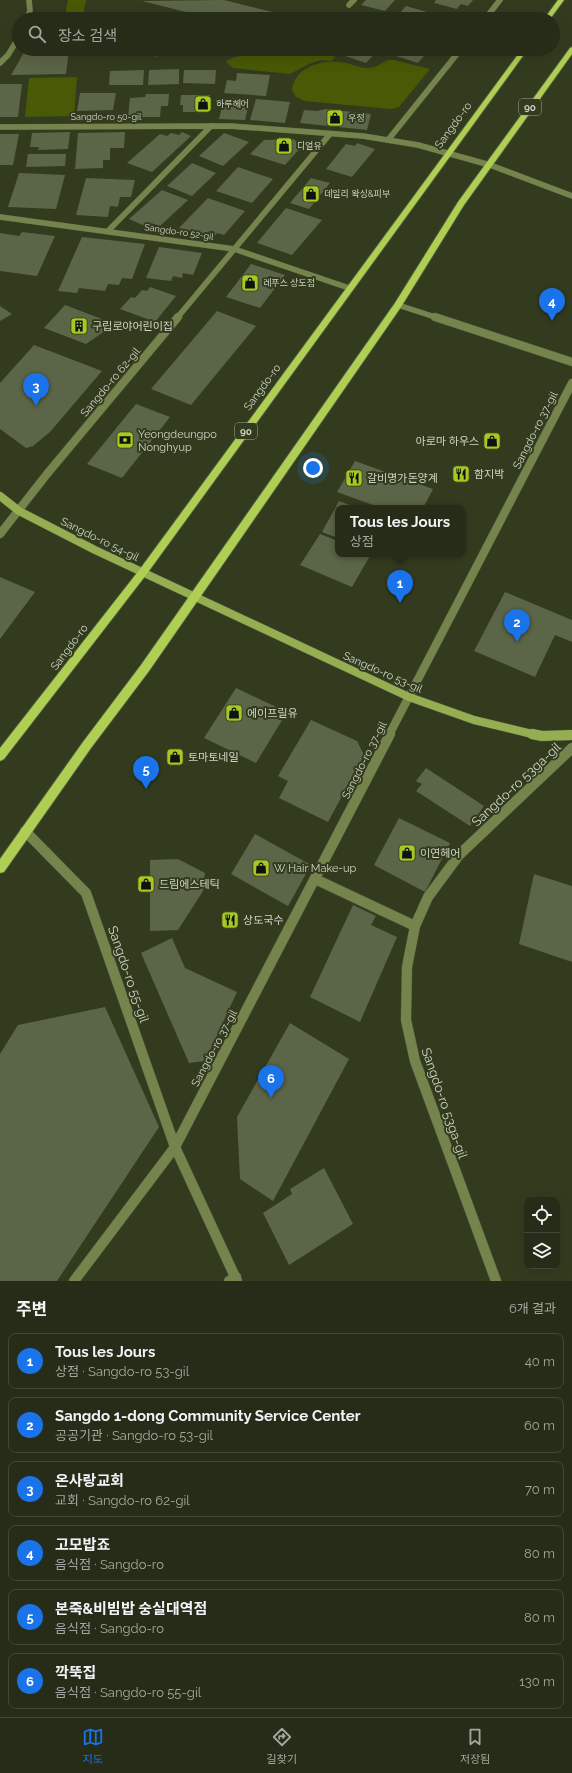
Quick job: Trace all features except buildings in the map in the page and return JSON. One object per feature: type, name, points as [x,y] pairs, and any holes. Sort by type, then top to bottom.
[{"type":"main road","points":[[552,12],[561,0]]},
{"type":"main road","name":"90","points":[[25,831],[145,668],[398,305],[461,204],[572,49]]},
{"type":"main road","name":"Sangdo-ro","points":[[0,756],[143,572],[520,56]]},
{"type":"main road","points":[[0,868],[25,831]]},
{"type":"street","points":[[29,0],[30,12]]},
{"type":"street","points":[[349,5],[354,0]]},
{"type":"street","points":[[490,12],[498,0]]},
{"type":"street","points":[[0,63],[12,48]]},
{"type":"street","points":[[388,140],[455,56]]},
{"type":"street","points":[[108,231],[211,126]]},
{"type":"street","name":"Sangdo-ro 50-gil","points":[[0,127],[211,126],[363,136],[418,144],[490,165],[572,196]]},
{"type":"street","name":"Sangdo-ro 62-gil","points":[[0,534],[330,134]]},
{"type":"street","name":"Sangdo-ro 52-gil","points":[[0,217],[234,249],[349,288]]},
{"type":"street","points":[[398,305],[572,362]]},
{"type":"street","name":"Sangdo-ro 37-gil","points":[[175,1147],[572,384]]},
{"type":"street","name":"Sangdo-ro 54-gil","points":[[0,496],[19,511],[95,550],[194,597]]},
{"type":"street","name":"Sangdo-ro 53-gil","points":[[194,597],[409,697],[474,720],[542,736],[572,735]]},
{"type":"street","name":"Sangdo-ro 53ga-gil","points":[[496,1281],[415,1061],[406,1020],[407,968],[415,926],[428,898],[459,855],[572,748]]},
{"type":"street","name":"Sangdo-ro 55-gil","points":[[25,831],[86,893],[175,1147],[234,1280]]},
{"type":"street","points":[[314,879],[415,926]]},
{"type":"street","points":[[74,1281],[175,1147]]},
{"type":"green space","points":[[68,0],[86,0],[84,12],[66,12]]},
{"type":"green space","points":[[235,57],[336,57],[331,61],[321,60],[309,64],[290,74],[233,68],[226,61]]},
{"type":"green space","points":[[388,60],[394,60],[430,69],[399,107],[391,109],[305,101],[296,97],[292,90],[294,82],[298,76],[303,71],[317,64],[324,62],[340,62],[371,68]]},
{"type":"green space","points":[[77,77],[74,116],[25,117],[29,78]]},
{"type":"place","name":"하루헤어","points":[[203,104]]},
{"type":"place","name":"우정","points":[[335,118]]},
{"type":"place","name":"디얼유","points":[[284,146]]},
{"type":"place","name":"데일리 왁싱&피부","points":[[311,194]]},
{"type":"place","name":"레푸스 상도점","points":[[250,283]]},
{"type":"place","name":"고모밥죠","points":[[552,321]]},
{"type":"place","name":"구립로야어린이집","points":[[79,326]]},
{"type":"place","name":"온사랑교회","points":[[36,406]]},
{"type":"place","name":"Yeongdeungpo Nonghyup","points":[[125,440]]},
{"type":"place","name":"아로마 하우스","points":[[492,441]]},
{"type":"place","name":"함지박","points":[[461,474]]},
{"type":"place","name":"갈비명가돈양계","points":[[354,478]]},
{"type":"place","name":"Tous les Jours","points":[[400,603]]},
{"type":"place","name":"Sangdo 1-dong Community Service Center","points":[[517,642]]},
{"type":"place","name":"에이프릴유","points":[[234,713]]},
{"type":"place","name":"토마토네일","points":[[175,757]]},
{"type":"place","name":"본죽&비빔밥 숭실대역점","points":[[146,789]]},
{"type":"place","name":"이연헤어","points":[[407,853]]},
{"type":"place","name":"W Hair Make-up","points":[[261,868]]},
{"type":"place","name":"드림에스테틱","points":[[146,884]]},
{"type":"place","name":"상도국수","points":[[230,920]]},
{"type":"place","name":"깍뚝집","points":[[271,1098]]}]
